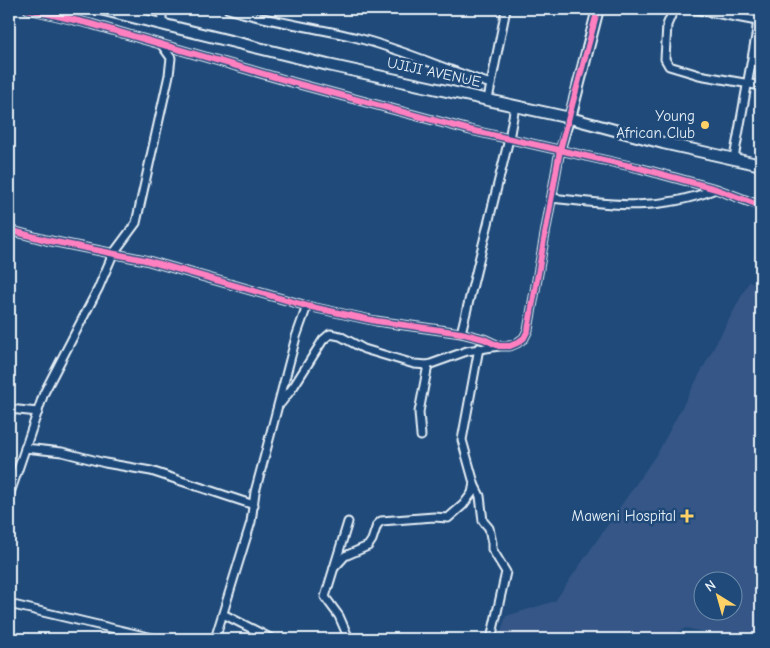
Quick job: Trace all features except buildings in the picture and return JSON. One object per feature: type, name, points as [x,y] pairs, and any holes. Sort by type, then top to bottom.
[{"type":"street","points":[[28,9],[91,24],[295,83],[510,139],[639,168],[716,189],[761,206]]},
{"type":"street","name":"UJIJI AVENUE","points":[[100,9],[328,65],[488,99],[761,165]]},
{"type":"street","points":[[162,9],[162,24]]},
{"type":"street","points":[[228,9],[358,38],[403,51],[452,72],[491,84]]},
{"type":"street","points":[[488,99],[506,9]]},
{"type":"street","points":[[278,407],[294,386],[323,340],[330,334],[340,336],[354,345],[388,358],[428,365],[450,356],[479,348],[510,346],[524,338],[528,330],[560,150],[598,9]]},
{"type":"street","points":[[674,9],[667,25],[664,59],[670,66],[699,75],[761,86]]},
{"type":"street","points":[[694,9],[757,21]]},
{"type":"street","points":[[734,158],[747,83],[759,37],[757,21],[759,9]]},
{"type":"street","points":[[9,494],[44,394],[114,254],[136,223],[172,58],[162,44]]},
{"type":"street","points":[[461,333],[510,139],[515,106]]},
{"type":"street","points":[[552,198],[638,206],[685,200],[716,189]]},
{"type":"street","points":[[9,230],[196,274],[239,288],[307,306],[376,321],[461,333],[484,339],[499,346]]},
{"type":"street","points":[[215,639],[251,522],[296,337],[307,306]]},
{"type":"street","points":[[479,348],[462,440],[474,483],[480,496],[484,521],[489,528],[492,549],[506,572],[491,639]]},
{"type":"street","points":[[421,436],[420,412],[428,365]]},
{"type":"street","points":[[9,409],[38,412]]},
{"type":"street","points":[[25,448],[62,452],[105,463],[151,471],[254,504]]},
{"type":"street","points":[[334,568],[345,556],[368,546],[378,523],[381,521],[434,517],[448,518],[463,505],[472,493],[474,483]]},
{"type":"street","points":[[348,522],[326,590],[325,599],[339,616],[349,639]]},
{"type":"street","points":[[9,604],[157,639]]},
{"type":"street","points":[[223,614],[272,639]]},
{"type":"shaded area","name":"Maweni Hospital","points":[[749,282],[761,283],[761,639],[732,639],[686,628],[663,639],[499,639],[506,616],[555,601],[658,452]]},
{"type":"cycle path","points":[[28,9],[91,24],[295,83],[470,130],[639,168],[716,189],[761,206]]},
{"type":"cycle path","points":[[9,230],[46,240],[145,260],[307,306],[376,321],[461,333],[484,339],[499,346],[510,346],[524,338],[528,330],[560,150],[598,9]]},
{"type":"place","name":"Young African Club","points":[[705,125]]},
{"type":"place","name":"Maweni Hospital","points":[[687,516]]}]
